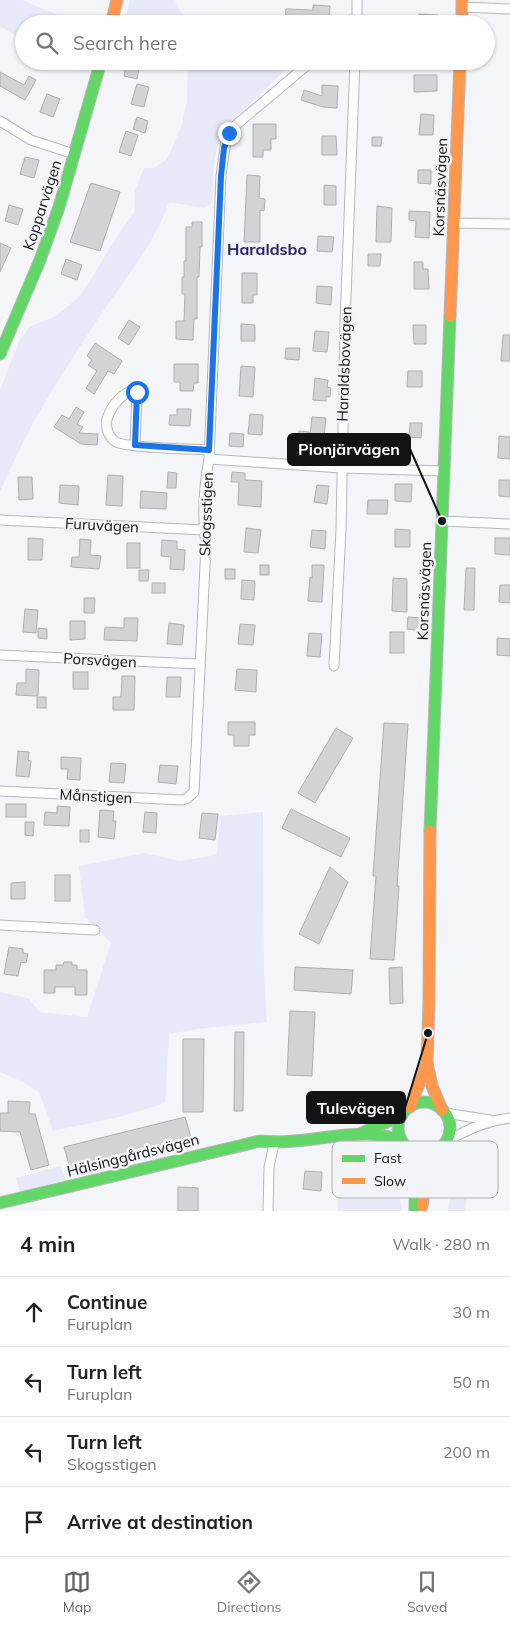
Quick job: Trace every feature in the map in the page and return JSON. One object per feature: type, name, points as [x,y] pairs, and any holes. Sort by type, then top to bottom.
[{"type":"street","points":[[113,15],[117,0]]},
{"type":"street","points":[[357,0],[357,15]]},
{"type":"street","points":[[462,3],[510,8]]},
{"type":"street","name":"Kopparvägen","points":[[0,354],[44,248],[69,175],[98,70]]},
{"type":"street","name":"Skogsstigen","points":[[192,796],[194,792],[206,545],[204,530],[224,148],[229,133],[236,125],[300,70]]},
{"type":"street","name":"Haraldsbovägen","points":[[334,666],[355,70]]},
{"type":"street","name":"Korsnäsvägen","points":[[444,1111],[432,1086],[427,1063],[430,810],[460,70]]},
{"type":"street","points":[[0,121],[31,140],[74,154]]},
{"type":"street","points":[[453,223],[510,224]]},
{"type":"street","points":[[135,445],[137,393],[133,390],[121,398],[107,417],[106,427],[116,442],[135,445],[209,455],[341,468],[444,471]]},
{"type":"street","name":"Furuvägen","points":[[0,520],[204,530]]},
{"type":"street","points":[[442,521],[510,524]]},
{"type":"street","name":"Porsvägen","points":[[0,655],[199,664]]},
{"type":"street","name":"Månstigen","points":[[0,791],[182,800],[192,796]]},
{"type":"street","points":[[0,925],[95,930]]},
{"type":"street","name":"Korsnäsvägen","points":[[406,1111],[427,1063]]},
{"type":"street","points":[[402,1141],[398,1130],[406,1111],[425,1102],[434,1104],[444,1111],[493,1120]]},
{"type":"street","name":"Hälsinggårdsvägen","points":[[360,1134],[406,1111]]},
{"type":"street","points":[[444,1111],[450,1126],[446,1141]]},
{"type":"street","points":[[448,1141],[476,1126],[493,1120],[510,1118]]},
{"type":"street","name":"Hälsinggårdsvägen","points":[[2,1211],[260,1150],[274,1144],[360,1134],[382,1135],[395,1141]]},
{"type":"street","name":"Hälsinggårdsvägen","points":[[0,1204],[250,1143],[260,1141],[274,1144]]},
{"type":"street","points":[[268,1211],[269,1167],[274,1144]]},
{"type":"street","points":[[415,1198],[415,1211]]},
{"type":"street","points":[[422,1211],[424,1198]]},
{"type":"shaded area","points":[[0,0],[22,0],[58,15],[15,15],[15,35],[0,26]]},
{"type":"shaded area","points":[[130,0],[175,0],[184,15],[126,15]]},
{"type":"shaded area","points":[[188,70],[285,70],[224,129],[217,148],[214,165],[212,203],[205,208],[169,202],[145,250],[86,337],[39,412],[0,491],[0,390],[20,339],[31,326],[56,316],[80,296],[134,213],[135,191],[144,168],[154,168],[167,159],[181,127],[187,101]]},
{"type":"shaded area","points":[[263,812],[264,973],[267,1022],[169,1034],[165,1103],[119,1117],[53,1131],[39,1092],[23,1082],[0,1072],[0,992],[28,998],[40,1012],[87,1017],[111,943],[85,917],[79,866],[144,853],[180,861],[217,855],[220,816]]},
{"type":"shaded area","points":[[60,1166],[66,1180],[20,1192],[16,1178]]},
{"type":"shaded area","points":[[338,1198],[400,1198],[402,1211],[338,1211]]},
{"type":"shaded area","points":[[449,1198],[466,1198],[465,1211],[448,1211]]},
{"type":"building","points":[[313,5],[330,6],[330,15],[286,15],[286,9],[313,10]]},
{"type":"building","points":[[125,70],[139,70],[137,79],[124,76]]},
{"type":"building","points":[[0,72],[24,85],[29,76],[36,80],[25,100],[0,86]]},
{"type":"building","points":[[414,75],[437,75],[437,91],[414,92]]},
{"type":"building","points":[[137,84],[149,87],[144,107],[131,104]]},
{"type":"building","points":[[322,85],[338,86],[337,108],[323,107],[301,100],[304,90],[322,96]]},
{"type":"building","points":[[47,94],[60,99],[53,117],[40,112]]},
{"type":"building","points":[[421,114],[434,115],[433,135],[419,135]]},
{"type":"building","points":[[137,117],[148,121],[145,133],[133,129]]},
{"type":"building","points":[[253,124],[276,124],[276,139],[271,139],[271,150],[263,150],[263,157],[253,157]]},
{"type":"building","points":[[126,131],[138,135],[131,156],[119,152]]},
{"type":"building","points":[[322,136],[336,136],[337,155],[322,155]]},
{"type":"building","points":[[372,137],[382,137],[381,146],[372,146]]},
{"type":"building","points":[[25,157],[39,160],[34,178],[20,174]]},
{"type":"building","points":[[418,170],[431,170],[431,184],[418,183]]},
{"type":"building","points":[[247,175],[260,176],[259,198],[265,199],[264,211],[260,210],[260,242],[244,242]]},
{"type":"building","points":[[91,183],[120,192],[100,251],[70,242]]},
{"type":"building","points":[[324,185],[336,186],[336,205],[324,205]]},
{"type":"building","points":[[9,205],[23,209],[18,225],[5,221]]},
{"type":"building","points":[[377,206],[392,208],[391,242],[376,242]]},
{"type":"building","points":[[409,211],[430,212],[429,238],[415,237],[416,221],[409,220]]},
{"type":"building","points":[[192,222],[202,222],[202,247],[200,247],[199,277],[197,277],[197,319],[194,319],[193,340],[176,339],[176,321],[184,321],[185,294],[182,294],[182,277],[184,277],[184,261],[186,261],[186,227],[192,227]]},
{"type":"building","points":[[318,236],[334,237],[332,252],[317,251]]},
{"type":"building","points":[[0,243],[11,248],[0,272]]},
{"type":"building","points":[[368,254],[381,254],[380,266],[368,266]]},
{"type":"building","points":[[66,259],[82,265],[77,280],[61,274]]},
{"type":"building","points":[[414,262],[423,262],[423,269],[428,269],[429,289],[414,289]]},
{"type":"building","points":[[242,273],[257,273],[257,295],[253,295],[253,303],[242,303]]},
{"type":"building","points":[[317,286],[332,287],[331,305],[316,303]]},
{"type":"building","points":[[129,320],[140,327],[129,345],[118,338]]},
{"type":"building","points":[[241,324],[255,325],[255,341],[241,341]]},
{"type":"building","points":[[413,325],[426,325],[426,344],[414,344]]},
{"type":"building","points":[[315,331],[329,332],[327,352],[313,351]]},
{"type":"building","points":[[503,335],[510,335],[510,361],[501,361]]},
{"type":"building","points":[[95,343],[122,361],[114,374],[108,371],[94,394],[86,388],[97,371],[88,365],[92,360],[87,356]]},
{"type":"building","points":[[286,348],[300,348],[299,360],[285,359]]},
{"type":"building","points":[[174,364],[198,364],[198,383],[194,383],[193,391],[180,391],[180,382],[174,382]]},
{"type":"building","points":[[241,366],[255,367],[253,397],[239,396]]},
{"type":"building","points":[[408,371],[422,371],[422,387],[407,387]]},
{"type":"building","points":[[315,378],[328,380],[327,387],[331,388],[330,397],[326,396],[326,401],[313,400]]},
{"type":"building","points":[[76,407],[84,412],[77,424],[83,427],[79,433],[98,434],[97,445],[81,444],[54,427],[62,415],[69,419]]},
{"type":"building","points":[[177,409],[191,409],[190,426],[169,425],[170,415],[177,415]]},
{"type":"building","points":[[250,414],[263,415],[262,435],[248,434]]},
{"type":"building","points":[[312,417],[326,418],[324,437],[310,436]]},
{"type":"building","points":[[410,423],[422,423],[421,438],[409,437]]},
{"type":"building","points":[[299,431],[309,432],[308,444],[298,444]]},
{"type":"building","points":[[230,433],[244,434],[243,447],[229,446]]},
{"type":"building","points":[[499,436],[510,437],[510,459],[498,458]]},
{"type":"building","points":[[168,472],[177,473],[176,488],[167,488]]},
{"type":"building","points":[[232,472],[245,473],[245,480],[262,481],[261,507],[238,505],[239,482],[231,482]]},
{"type":"building","points":[[108,475],[123,476],[122,506],[106,505]]},
{"type":"building","points":[[18,477],[32,477],[33,499],[19,500]]},
{"type":"building","points":[[499,480],[510,480],[510,497],[499,496]]},
{"type":"building","points":[[395,484],[412,484],[411,502],[395,501]]},
{"type":"building","points":[[60,485],[79,486],[78,505],[59,503]]},
{"type":"building","points":[[317,485],[329,486],[327,504],[314,502]]},
{"type":"building","points":[[141,491],[167,493],[166,509],[140,508]]},
{"type":"building","points":[[368,500],[388,500],[387,514],[367,514]]},
{"type":"building","points":[[246,528],[261,530],[258,553],[244,552]]},
{"type":"building","points":[[395,529],[410,530],[410,547],[395,547]]},
{"type":"building","points":[[312,530],[326,531],[325,549],[310,547]]},
{"type":"building","points":[[28,538],[43,539],[42,560],[28,560]]},
{"type":"building","points":[[495,538],[510,538],[510,555],[495,554]]},
{"type":"building","points":[[80,539],[91,540],[90,555],[101,556],[99,569],[71,567],[72,557],[79,557]]},
{"type":"building","points":[[162,540],[177,541],[177,549],[185,550],[184,570],[170,569],[171,557],[161,556]]},
{"type":"building","points":[[127,543],[140,543],[140,568],[127,568]]},
{"type":"building","points":[[260,565],[269,565],[269,575],[260,575]]},
{"type":"building","points":[[312,565],[324,565],[322,602],[308,601]]},
{"type":"building","points":[[466,568],[475,568],[474,610],[464,610]]},
{"type":"building","points":[[225,569],[235,569],[235,579],[225,579]]},
{"type":"building","points":[[139,570],[149,570],[148,581],[139,581]]},
{"type":"building","points":[[393,578],[407,579],[407,612],[392,611]]},
{"type":"building","points":[[242,580],[255,581],[254,600],[241,599]]},
{"type":"building","points":[[152,583],[165,583],[165,593],[152,593]]},
{"type":"building","points":[[500,585],[510,585],[510,603],[499,602]]},
{"type":"building","points":[[84,598],[95,598],[94,613],[84,613]]},
{"type":"building","points":[[25,609],[38,610],[36,633],[23,632]]},
{"type":"building","points":[[408,617],[423,618],[422,631],[407,629]]},
{"type":"building","points":[[124,618],[138,618],[137,641],[104,640],[105,627],[124,628]]},
{"type":"building","points":[[70,621],[85,621],[85,639],[70,640]]},
{"type":"building","points":[[169,623],[184,625],[182,645],[167,644]]},
{"type":"building","points":[[240,624],[255,625],[253,645],[238,644]]},
{"type":"building","points":[[38,628],[47,629],[47,639],[38,638]]},
{"type":"building","points":[[390,632],[404,632],[404,653],[390,653]]},
{"type":"building","points":[[309,633],[322,634],[320,657],[307,656]]},
{"type":"building","points":[[497,638],[510,639],[510,656],[497,655]]},
{"type":"building","points":[[26,669],[39,670],[38,696],[16,695],[17,683],[26,683]]},
{"type":"building","points":[[237,669],[257,670],[256,692],[235,690]]},
{"type":"building","points":[[73,672],[88,672],[88,689],[73,689]]},
{"type":"building","points":[[122,676],[135,676],[134,710],[113,710],[113,697],[121,697]]},
{"type":"building","points":[[167,677],[181,677],[180,697],[166,697]]},
{"type":"building","points":[[37,697],[46,697],[46,708],[37,708]]},
{"type":"building","points":[[228,722],[255,722],[255,735],[249,735],[249,746],[234,746],[234,735],[228,735]]},
{"type":"building","points":[[384,723],[408,724],[394,960],[370,959],[376,876],[373,876]]},
{"type":"building","points":[[336,728],[353,738],[315,803],[298,793]]},
{"type":"building","points":[[18,751],[29,752],[28,760],[31,761],[29,777],[16,776]]},
{"type":"building","points":[[61,757],[81,758],[80,780],[67,779],[68,769],[61,769]]},
{"type":"building","points":[[111,763],[126,764],[124,783],[109,782]]},
{"type":"building","points":[[160,765],[178,766],[176,784],[158,782]]},
{"type":"building","points":[[6,804],[26,804],[26,817],[6,817]]},
{"type":"building","points":[[57,806],[70,807],[69,826],[44,825],[45,812],[57,813]]},
{"type":"building","points":[[291,809],[350,838],[341,857],[282,828]]},
{"type":"building","points":[[100,810],[114,811],[113,821],[116,821],[114,839],[98,837]]},
{"type":"building","points":[[145,812],[157,813],[156,833],[143,832]]},
{"type":"building","points":[[202,813],[218,814],[215,840],[199,838]]},
{"type":"building","points":[[25,822],[34,822],[33,836],[25,835]]},
{"type":"building","points":[[80,830],[89,830],[89,842],[80,842]]},
{"type":"building","points":[[330,867],[348,882],[319,944],[299,934]]},
{"type":"building","points":[[55,875],[70,875],[70,901],[55,901]]},
{"type":"building","points":[[25,882],[25,899],[11,899],[11,883]]},
{"type":"building","points":[[9,947],[23,949],[23,953],[28,954],[26,963],[21,962],[18,976],[4,974]]},
{"type":"building","points":[[64,962],[72,962],[72,965],[77,965],[77,970],[87,970],[87,995],[75,995],[75,987],[55,987],[55,993],[44,993],[44,970],[56,970],[56,965],[63,965]]},
{"type":"building","points":[[295,967],[353,970],[351,994],[294,990]]},
{"type":"building","points":[[402,967],[403,1003],[390,1004],[389,968]]},
{"type":"building","points":[[290,1011],[315,1012],[312,1076],[287,1075]]},
{"type":"building","points":[[235,1032],[244,1032],[243,1111],[234,1111]]},
{"type":"building","points":[[183,1039],[204,1039],[203,1112],[183,1112]]},
{"type":"building","points":[[8,1101],[30,1102],[29,1114],[35,1114],[49,1165],[31,1170],[20,1132],[0,1131],[0,1113],[8,1113]]},
{"type":"building","points":[[185,1117],[191,1137],[70,1168],[64,1147]]},
{"type":"building","points":[[305,1171],[322,1172],[321,1191],[303,1189]]},
{"type":"building","points":[[178,1187],[198,1188],[198,1211],[178,1211]]},
{"type":"traffic: fast","points":[[0,354],[40,260],[59,207],[98,70]]},
{"type":"traffic: fast","points":[[430,831],[450,316]]},
{"type":"traffic: fast","points":[[402,1141],[398,1133],[400,1118],[410,1106],[419,1102],[429,1102],[438,1106],[446,1114],[450,1128]]},
{"type":"traffic: fast","points":[[362,1133],[402,1115]]},
{"type":"traffic: fast","points":[[446,1141],[450,1128]]},
{"type":"traffic: fast","points":[[0,1203],[260,1141],[287,1142],[366,1134],[401,1140]]},
{"type":"traffic: fast","points":[[415,1198],[415,1211]]},
{"type":"traffic: slow","points":[[113,15],[117,0]]},
{"type":"traffic: slow","points":[[462,0],[462,15]]},
{"type":"traffic: slow","points":[[450,316],[460,70]]},
{"type":"traffic: slow","points":[[430,831],[427,1063],[432,1086],[442,1110]]},
{"type":"traffic: slow","points":[[410,1107],[427,1063]]},
{"type":"traffic: slow","points":[[422,1206],[423,1198]]},
{"type":"place","name":"Pionjärvägen","points":[[442,521]]},
{"type":"place","name":"Tulevägen","points":[[428,1033]]},
{"type":"district","name":"Haraldsbo","points":[[267,249]]},
{"type":"route","points":[[137,392],[135,445],[209,450],[221,176],[224,148],[229,133]]}]
